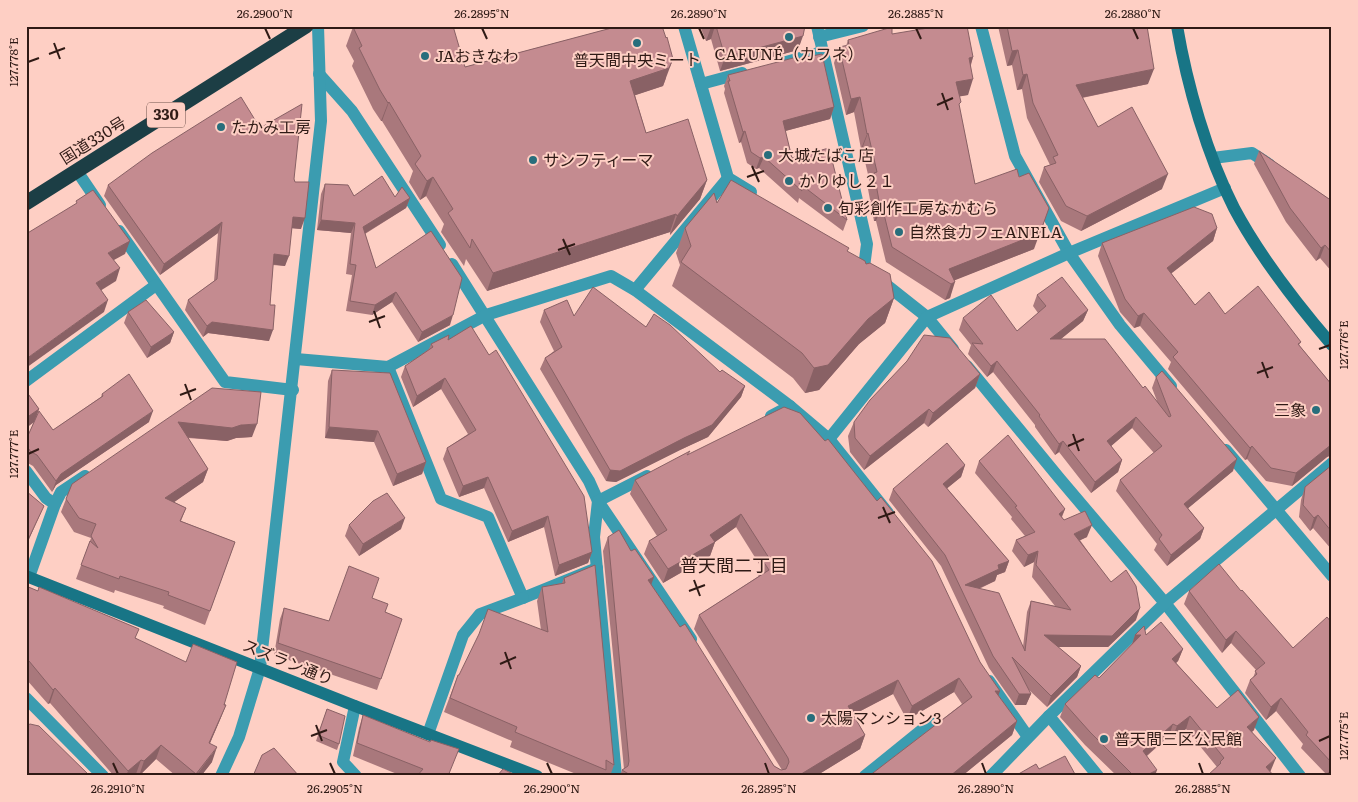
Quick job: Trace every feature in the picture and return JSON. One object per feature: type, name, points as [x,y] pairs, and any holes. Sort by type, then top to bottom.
[{"type":"highway","name":"国道330号","points":[[26,203],[306,26]]},
{"type":"street","points":[[221,776],[238,737],[260,668],[293,390],[321,121],[318,26]]},
{"type":"street","points":[[684,26],[728,178],[760,198]]},
{"type":"street","points":[[862,26],[818,32],[867,244],[860,264],[927,317],[1165,603],[1300,776]]},
{"type":"street","points":[[981,26],[1015,156],[1069,252],[1120,325],[1182,399]]},
{"type":"street","points":[[1177,26],[1183,60],[1198,116],[1213,158],[1235,209],[1269,265],[1332,345]]},
{"type":"street","points":[[776,64],[822,52]]},
{"type":"street","points":[[701,84],[757,69]]},
{"type":"street","points":[[319,74],[352,111],[486,315],[588,481],[598,501],[699,652]]},
{"type":"street","points":[[1213,158],[1252,153],[1284,175]]},
{"type":"street","points":[[77,171],[222,384],[293,390]]},
{"type":"street","points":[[635,290],[728,178]]},
{"type":"street","points":[[828,439],[927,317],[1069,252],[1225,188]]},
{"type":"street","points":[[296,359],[388,367],[486,315],[611,276],[635,290],[790,406],[828,439],[897,524]]},
{"type":"street","points":[[26,381],[156,285]]},
{"type":"street","points":[[388,367],[441,499],[488,517],[523,598]]},
{"type":"street","points":[[757,424],[790,406]]},
{"type":"street","points":[[1220,443],[1332,576]]},
{"type":"street","points":[[991,776],[1049,716],[1165,603],[1332,463]]},
{"type":"street","points":[[598,501],[660,469]]},
{"type":"street","points":[[28,577],[61,492],[94,470]]},
{"type":"street","points":[[26,471],[46,498],[55,504]]},
{"type":"street","points":[[598,501],[594,537],[616,776]]},
{"type":"street","points":[[428,734],[463,635],[480,614],[597,568]]},
{"type":"street","name":"スズラン通り","points":[[28,577],[537,776]]},
{"type":"street","points":[[982,672],[1028,737]]},
{"type":"street","points":[[26,698],[103,776]]},
{"type":"street","points":[[355,706],[343,762],[356,776]]},
{"type":"street","points":[[1049,716],[1098,776]]},
{"type":"street","points":[[865,776],[933,721]]},
{"type":"building","name":"サンフティーマ","points":[[354,26],[453,26],[465,67],[619,26],[662,26],[673,59],[669,68],[630,81],[646,133],[688,119],[707,180],[677,216],[676,214],[493,273],[472,239],[470,248],[448,213],[453,209],[433,177],[427,181],[415,164],[421,156],[380,90],[359,48],[362,46]]},
{"type":"building","points":[[716,26],[805,26],[803,36],[725,57]]},
{"type":"building","points":[[940,26],[967,26],[973,57],[969,58],[973,79],[956,82],[975,184],[1017,169],[1019,177],[1029,173],[1049,208],[1040,233],[949,269],[955,282],[951,284],[892,247],[882,206],[880,206],[874,173],[877,172],[860,97],[851,99],[839,47],[849,45],[848,40],[892,27],[892,34]]},
{"type":"building","points":[[1007,26],[1147,26],[1154,69],[1076,85],[1098,127],[1132,107],[1168,174],[1087,216],[1066,206],[1044,167],[1056,163],[1053,157],[1058,155],[1033,103],[1027,74],[1023,75],[1018,50],[1012,51]]},
{"type":"building","points":[[822,54],[834,107],[783,121],[792,158],[829,148],[847,220],[799,183],[802,191],[764,157],[760,158],[751,152],[728,81],[730,81],[728,75],[797,57],[797,59]]},
{"type":"building","points":[[241,97],[260,128],[302,104],[294,179],[295,182],[309,182],[305,218],[293,217],[289,256],[274,254],[270,305],[275,305],[273,330],[212,322],[207,326],[188,300],[217,279],[222,222],[164,264],[108,185],[152,153]]},
{"type":"building","points":[[1259,151],[1332,201],[1332,253],[1325,245],[1321,248],[1290,208]]},
{"type":"building","points":[[382,176],[395,197],[402,187],[410,198],[363,227],[376,268],[431,231],[462,278],[453,315],[422,332],[396,292],[375,305],[350,301],[356,265],[350,264],[355,223],[321,220],[325,184],[348,185],[354,196]]},
{"type":"building","points":[[731,180],[849,248],[847,251],[865,261],[866,264],[870,263],[890,274],[894,298],[868,319],[828,365],[814,368],[802,353],[681,262],[691,246],[685,228],[714,193],[717,203]]},
{"type":"building","points":[[93,190],[130,241],[108,253],[120,268],[96,283],[108,300],[26,359],[26,234],[77,203],[76,201]]},
{"type":"building","points":[[1194,207],[1212,214],[1217,228],[1167,268],[1195,305],[1209,292],[1225,314],[1258,286],[1301,342],[1298,344],[1332,385],[1332,444],[1296,473],[1271,468],[1252,446],[1250,448],[1173,357],[1178,352],[1144,313],[1138,316],[1125,299],[1102,243]]},
{"type":"building","points":[[1062,277],[1088,310],[1050,339],[1105,339],[1143,388],[1145,386],[1169,417],[1171,416],[1156,377],[1162,371],[1237,459],[1184,504],[1204,528],[1171,555],[1159,539],[1162,535],[1120,480],[1162,446],[1136,417],[1107,441],[1122,460],[1095,482],[1063,441],[1059,444],[1040,415],[997,361],[991,366],[972,343],[983,344],[963,318],[991,295],[1017,331],[1046,306],[1037,295]]},
{"type":"building","points":[[593,287],[646,327],[654,314],[670,325],[720,372],[722,370],[745,386],[712,425],[620,471],[610,470],[545,358],[562,347],[544,310],[567,300],[574,316]]},
{"type":"building","points":[[146,300],[174,332],[151,347],[128,312]]},
{"type":"building","points":[[471,326],[489,355],[496,350],[584,496],[592,552],[559,565],[548,516],[512,531],[488,477],[463,486],[447,448],[476,430],[445,378],[417,396],[405,366],[433,347],[431,344],[449,335],[448,340]]},
{"type":"building","points":[[924,335],[950,338],[980,374],[933,413],[929,409],[870,456],[855,438],[854,422],[870,400],[907,361]]},
{"type":"building","points":[[332,370],[390,373],[426,462],[397,474],[378,431],[329,427]]},
{"type":"building","points":[[129,374],[153,411],[61,474],[56,481],[37,455],[31,452],[26,445],[26,440],[39,411],[53,430],[103,396],[102,394]]},
{"type":"building","points":[[212,388],[261,392],[257,424],[241,425],[232,428],[178,422],[208,469],[165,498],[186,508],[180,521],[235,542],[210,611],[168,595],[169,592],[120,576],[119,579],[81,565],[90,541],[98,548],[91,536],[96,524],[79,518],[66,499],[72,484]]},
{"type":"building","points":[[26,391],[39,409],[26,418]]},
{"type":"building","points":[[784,407],[800,413],[825,441],[828,439],[877,501],[881,497],[932,561],[980,662],[1000,691],[995,691],[1017,721],[950,776],[869,776],[972,697],[959,678],[912,706],[898,680],[848,706],[865,735],[798,776],[632,776],[622,770],[628,766],[629,761],[608,537],[619,530],[631,551],[635,549],[654,577],[648,580],[680,627],[685,624],[774,766],[781,770],[786,769],[789,762],[788,758],[699,615],[769,570],[763,561],[769,558],[741,514],[710,535],[715,542],[668,569],[649,541],[667,530],[635,480],[690,451],[687,455]]},
{"type":"building","points":[[1008,435],[1065,509],[1059,514],[1064,520],[1085,511],[1092,525],[1074,534],[1111,582],[1126,570],[1136,586],[1140,608],[1112,636],[1044,635],[1081,666],[1051,696],[1012,657],[1031,694],[1019,694],[993,656],[945,555],[893,489],[947,443],[965,465],[943,484],[1009,561],[998,565],[999,569],[965,585],[999,593],[1025,651],[1031,601],[1071,610],[1036,565],[1038,551],[1028,555],[1016,540],[1035,532],[1015,507],[1017,506],[979,461]]},
{"type":"building","points":[[1332,465],[1332,532],[1318,515],[1314,518],[1303,505],[1305,487]]},
{"type":"building","points":[[26,491],[44,506],[26,544]]},
{"type":"building","points":[[387,493],[405,518],[363,544],[349,525],[373,501]]},
{"type":"building","points":[[1219,564],[1293,648],[1327,617],[1332,623],[1332,763],[1306,735],[1308,732],[1281,698],[1271,707],[1250,680],[1257,674],[1255,671],[1265,663],[1236,631],[1226,640],[1189,591]]},
{"type":"building","points":[[595,565],[614,765],[606,760],[606,770],[515,732],[517,727],[450,698],[458,675],[479,634],[488,609],[548,632],[542,587],[565,583],[564,578]]},
{"type":"building","points":[[349,566],[379,578],[372,598],[388,604],[385,612],[402,619],[381,679],[278,643],[284,608],[329,621]]},
{"type":"building","points":[[26,586],[38,591],[39,587],[139,629],[135,638],[186,662],[193,644],[237,662],[224,705],[226,705],[209,743],[217,747],[196,774],[161,745],[144,761],[141,760],[128,771],[55,688],[53,690],[29,661],[26,663]]},
{"type":"building","points":[[1161,622],[1183,649],[1172,659],[1217,708],[1238,690],[1259,717],[1247,727],[1276,758],[1266,767],[1274,776],[1207,776],[1224,758],[1190,716],[1177,726],[1173,724],[1143,751],[1157,770],[1145,776],[1134,776],[1065,704],[1095,675],[1099,678],[1141,635],[1135,635],[1144,626],[1146,635]]},
{"type":"building","points":[[327,709],[345,716],[339,744],[318,735]]},
{"type":"building","points":[[363,715],[430,742],[431,740],[459,749],[448,776],[417,776],[423,769],[357,743]]},
{"type":"building","points":[[30,724],[39,726],[90,776],[26,776],[26,726]]},
{"type":"building","points":[[274,748],[299,776],[253,776],[262,755]]},
{"type":"building","points":[[1065,756],[1076,776],[1015,776],[1036,764],[1039,769]]},
{"type":"building","points":[[503,769],[517,776],[497,776]]},
{"type":"building","points":[[1332,770],[1332,776],[1324,776]]},
{"type":"place","name":"CAFUNÉ（カフネ）","points":[[789,37]]},
{"type":"place","name":"普天間中央ミート","points":[[637,43]]},
{"type":"place","name":"JAおきなわ","points":[[425,56]]},
{"type":"place","name":"たかみ工房","points":[[221,127]]},
{"type":"place","name":"大城たばこ店","points":[[768,155]]},
{"type":"place","name":"サンフティーマ","points":[[533,160]]},
{"type":"place","name":"かりゆし２１","points":[[789,181]]},
{"type":"place","name":"旬彩創作工房なかむら","points":[[828,208]]},
{"type":"place","name":"自然食カフェANELA","points":[[899,232]]},
{"type":"place","name":"三象","points":[[1316,410]]},
{"type":"place","name":"太陽マンション3","points":[[811,718]]},
{"type":"place","name":"普天間三区公民館","points":[[1104,739]]},
{"type":"district","name":"普天間二丁目","points":[[734,566]]}]
